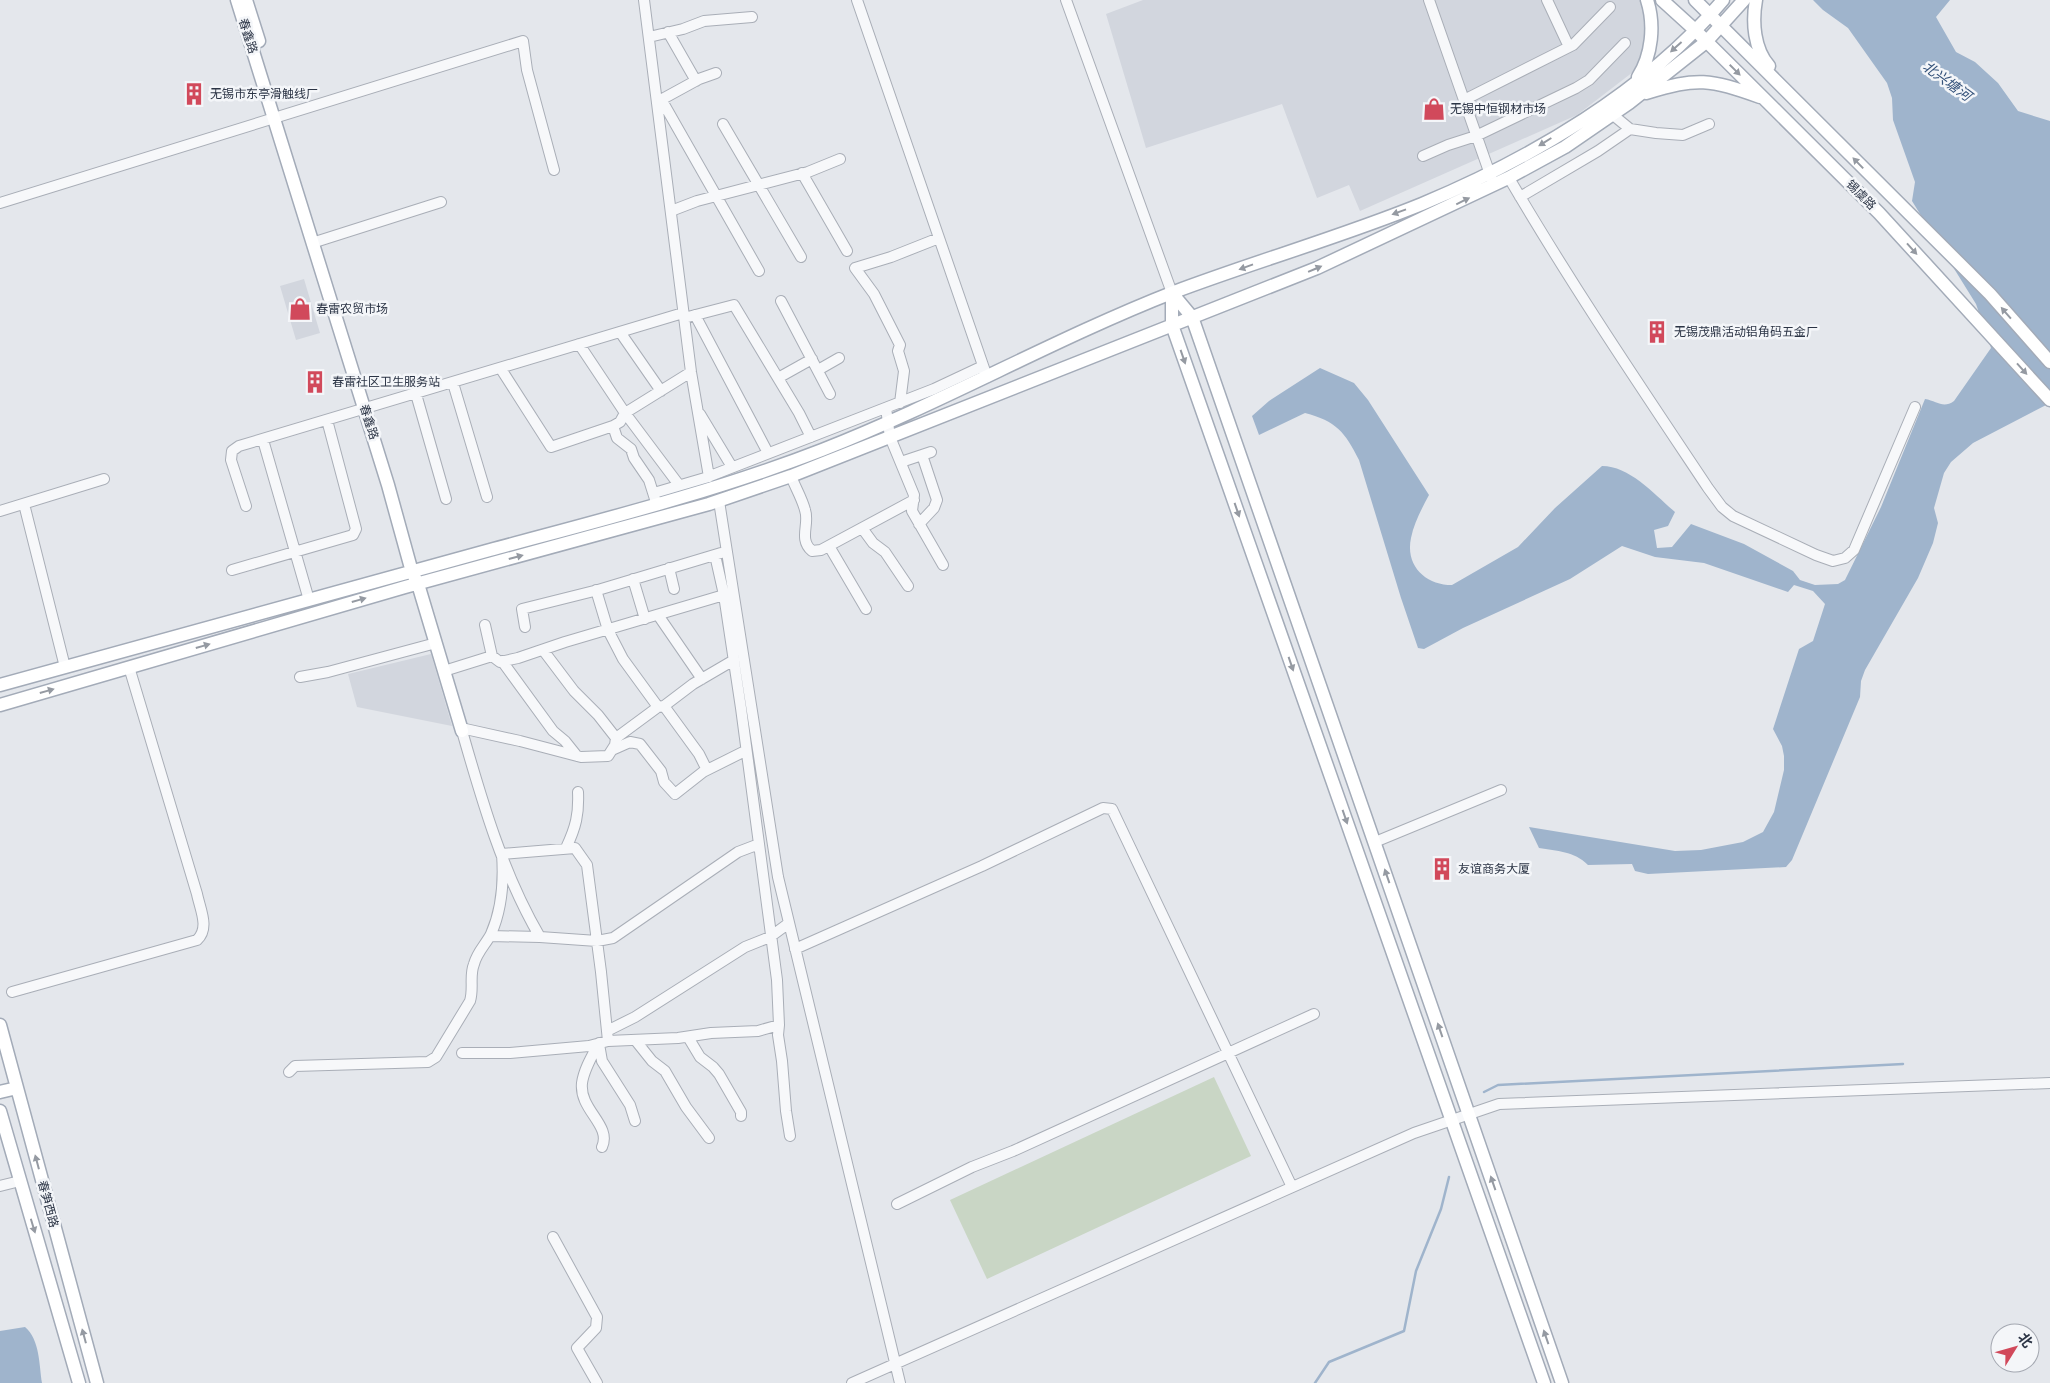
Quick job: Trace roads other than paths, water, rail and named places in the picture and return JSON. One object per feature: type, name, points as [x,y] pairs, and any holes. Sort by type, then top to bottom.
[{"type":"main road","name":"春鑫路","points":[[237,0],[278,116]]},
{"type":"main road","name":"春鑫路","points":[[246,0],[316,242],[412,550],[413,571],[461,730]]},
{"type":"main road","points":[[1636,91],[1650,47],[1651,18],[1647,0]]},
{"type":"main road","name":"锡虞路","points":[[1662,0],[1695,30],[1879,213],[2050,400]]},
{"type":"main road","name":"锡虞路","points":[[1694,0],[1711,14],[1892,198],[1990,294],[2050,362]]},
{"type":"main road","points":[[0,685],[413,571],[655,498],[707,490],[823,450],[887,422],[985,372],[1046,348],[1172,293],[1492,179],[1509,178],[1565,147],[1613,115],[1723,0]]},
{"type":"main road","points":[[0,705],[418,584],[719,501],[791,476],[1317,268],[1492,179],[1508,165],[1585,118],[1636,91],[1706,42],[1744,0]]},
{"type":"main road","points":[[1756,0],[1754,21],[1756,39],[1766,63],[1786,88],[1822,126]]},
{"type":"main road","points":[[1636,91],[1695,81],[1724,84],[1763,98]]},
{"type":"main road","points":[[1172,293],[1192,317],[1562,1383]]},
{"type":"main road","points":[[1172,293],[1172,325],[1544,1383]]},
{"type":"main road","name":"春笋西路","points":[[0,1026],[97,1383]]},
{"type":"main road","points":[[0,1092],[17,1088]]},
{"type":"main road","name":"春笋西路","points":[[0,1111],[79,1383]]},
{"type":"street","points":[[644,0],[681,296],[687,315],[768,453]]},
{"type":"street","points":[[612,426],[617,438],[631,450],[634,458],[649,480],[655,498],[679,486],[709,477],[934,389],[985,372],[858,0]]},
{"type":"street","points":[[1066,0],[1172,293]]},
{"type":"street","points":[[1429,0],[1492,179]]},
{"type":"street","points":[[1547,0],[1569,47]]},
{"type":"street","points":[[1464,100],[1569,47],[1610,7]]},
{"type":"street","points":[[649,37],[704,21],[752,16]]},
{"type":"street","points":[[668,32],[696,81]]},
{"type":"street","points":[[0,203],[523,41],[527,70],[554,170]]},
{"type":"street","points":[[1424,156],[1448,145],[1476,136],[1589,80],[1625,43]]},
{"type":"street","points":[[657,102],[696,81],[716,73]]},
{"type":"street","points":[[657,102],[665,106],[758,271]]},
{"type":"street","points":[[1613,115],[1630,129],[1684,135],[1709,124]]},
{"type":"street","points":[[723,124],[801,257]]},
{"type":"street","points":[[1520,197],[1598,151],[1630,129]]},
{"type":"street","points":[[671,211],[697,201],[802,173],[840,159]]},
{"type":"street","points":[[802,173],[847,251]]},
{"type":"street","points":[[1509,178],[1663,420],[1722,507],[1733,516],[1816,555],[1833,561],[1845,558],[1854,550],[1915,407]]},
{"type":"street","points":[[316,242],[441,202]]},
{"type":"street","points":[[900,402],[904,371],[898,351],[900,345],[874,294],[855,268],[939,238]]},
{"type":"street","points":[[781,301],[830,394]]},
{"type":"street","points":[[246,506],[231,460],[232,451],[239,446],[620,332],[734,305],[811,437]]},
{"type":"street","points":[[687,315],[691,372],[709,477]]},
{"type":"street","points":[[620,332],[660,391]]},
{"type":"street","points":[[579,344],[625,413],[679,486]]},
{"type":"street","points":[[818,370],[839,358]]},
{"type":"street","points":[[778,378],[812,359]]},
{"type":"street","points":[[501,369],[551,447],[620,422],[625,413],[691,372]]},
{"type":"street","points":[[453,383],[487,497]]},
{"type":"street","points":[[416,394],[446,499]]},
{"type":"street","points":[[886,408],[890,437],[914,495],[912,511],[943,565]]},
{"type":"street","points":[[698,411],[732,467]]},
{"type":"street","points":[[232,570],[353,535],[356,529],[327,420]]},
{"type":"street","points":[[263,440],[309,600]]},
{"type":"street","points":[[901,462],[926,453],[937,500],[934,508],[919,524]]},
{"type":"street","points":[[791,476],[805,509],[803,533],[808,548],[815,551],[829,546],[914,500]]},
{"type":"street","points":[[0,511],[104,479]]},
{"type":"street","points":[[719,501],[778,877],[900,1383]]},
{"type":"street","points":[[24,504],[65,667]]},
{"type":"street","points":[[862,528],[872,543],[886,552],[908,586]]},
{"type":"street","points":[[829,546],[866,609]]},
{"type":"street","points":[[526,627],[522,609],[596,590],[727,551]]},
{"type":"street","points":[[715,554],[724,595],[734,660],[777,980],[778,1035],[790,1136]]},
{"type":"street","points":[[669,568],[674,589]]},
{"type":"street","points":[[633,579],[645,619]]},
{"type":"street","points":[[596,590],[608,630],[623,659],[699,754],[706,770]]},
{"type":"street","points":[[485,625],[492,656],[500,662],[724,595]]},
{"type":"street","points":[[658,615],[702,679]]},
{"type":"street","points":[[300,677],[328,672],[436,644]]},
{"type":"street","points":[[461,730],[520,741],[576,756],[608,756],[615,745],[616,738],[598,715],[574,691],[543,650]]},
{"type":"street","points":[[444,671],[492,656]]},
{"type":"street","points":[[616,738],[661,706],[734,660]]},
{"type":"street","points":[[502,661],[553,731],[565,741],[576,756]]},
{"type":"street","points":[[12,992],[197,940],[203,934],[204,926],[197,894],[129,667]]},
{"type":"street","points":[[461,730],[482,800],[502,854],[528,918],[540,937]]},
{"type":"street","points":[[612,750],[630,742],[640,744],[661,771],[664,782],[675,794],[706,770],[745,751]]},
{"type":"street","points":[[1375,842],[1501,790]]},
{"type":"street","points":[[566,848],[576,828],[578,792]]},
{"type":"street","points":[[795,949],[982,866],[1103,808],[1112,809],[1292,1187]]},
{"type":"street","points":[[490,936],[540,937],[597,942],[613,938],[738,852],[759,844]]},
{"type":"street","points":[[502,854],[575,848],[587,865],[597,942],[605,1039],[602,1061],[630,1105],[635,1121]]},
{"type":"street","points":[[289,1072],[295,1066],[428,1062],[433,1059],[470,1002],[473,992],[472,966],[477,954],[490,936],[499,910],[503,876],[502,854]]},
{"type":"street","points":[[602,1147],[605,1141],[604,1131],[585,1102],[582,1084],[588,1065],[605,1039],[635,1017],[745,947],[770,937],[789,923]]},
{"type":"street","points":[[897,1204],[972,1167],[1013,1151],[1084,1119],[1096,1111],[1228,1054],[1314,1014]]},
{"type":"street","points":[[462,1053],[510,1053],[605,1039],[636,1041],[688,1037],[712,1033],[758,1031],[779,1025]]},
{"type":"street","points":[[688,1037],[700,1057],[719,1074],[741,1112],[741,1116]]},
{"type":"street","points":[[636,1041],[652,1061],[664,1071],[686,1107],[709,1138]]},
{"type":"street","points":[[852,1383],[1414,1133],[1498,1104],[2050,1083]]},
{"type":"street","points":[[0,1186],[20,1181]]},
{"type":"street","points":[[552,1236],[597,1317],[596,1328],[577,1348],[597,1383]]},
{"type":"water","name":"北兴塘河","points":[[1813,0],[1950,0],[1936,17],[1956,52],[1975,62],[1998,83],[2018,111],[2050,121],[2050,403],[1973,443],[1951,462],[1944,473],[1934,508],[1938,523],[1933,543],[1918,578],[1865,670],[1861,681],[1860,697],[1792,860],[1786,867],[1648,874],[1635,871],[1632,864],[1588,865],[1571,854],[1539,848],[1529,827],[1675,851],[1701,850],[1743,842],[1763,832],[1774,812],[1784,770],[1782,746],[1773,729],[1799,649],[1813,641],[1825,604],[1813,591],[1794,585],[1788,592],[1704,563],[1655,557],[1622,546],[1570,579],[1463,628],[1424,649],[1418,648],[1359,460],[1344,435],[1325,420],[1305,413],[1259,435],[1252,416],[1269,401],[1320,368],[1354,383],[1368,400],[1429,495],[1412,532],[1410,548],[1414,565],[1426,578],[1434,582],[1452,585],[1518,547],[1555,508],[1602,466],[1612,467],[1632,476],[1675,512],[1668,526],[1654,530],[1657,548],[1672,547],[1691,524],[1744,544],[1793,571],[1800,580],[1815,585],[1838,584],[1845,580],[1881,507],[1925,399],[1943,404],[1954,401],[1991,348],[1976,304],[1912,201],[1915,182],[1893,120],[1892,98],[1887,83],[1848,28],[1823,10]]},
{"type":"water","points":[[25,1327],[30,1332],[36,1345],[42,1383],[0,1383],[0,1331]]},
{"type":"waterway","points":[[1484,1092],[1498,1085],[1903,1064]]},
{"type":"waterway","points":[[1315,1383],[1329,1362],[1404,1331],[1416,1271],[1441,1209],[1449,1177]]},
{"type":"place","name":"无锡市东亭滑触线厂","points":[[194,94]]},
{"type":"place","name":"无锡中恒钢材市场","points":[[1434,109]]},
{"type":"place","name":"春雷农贸市场","points":[[300,309]]},
{"type":"place","name":"无锡茂鼎活动铝角码五金厂","points":[[1657,332]]},
{"type":"place","name":"春雷社区卫生服务站","points":[[315,382]]},
{"type":"place","name":"友谊商务大厦","points":[[1442,869]]}]
